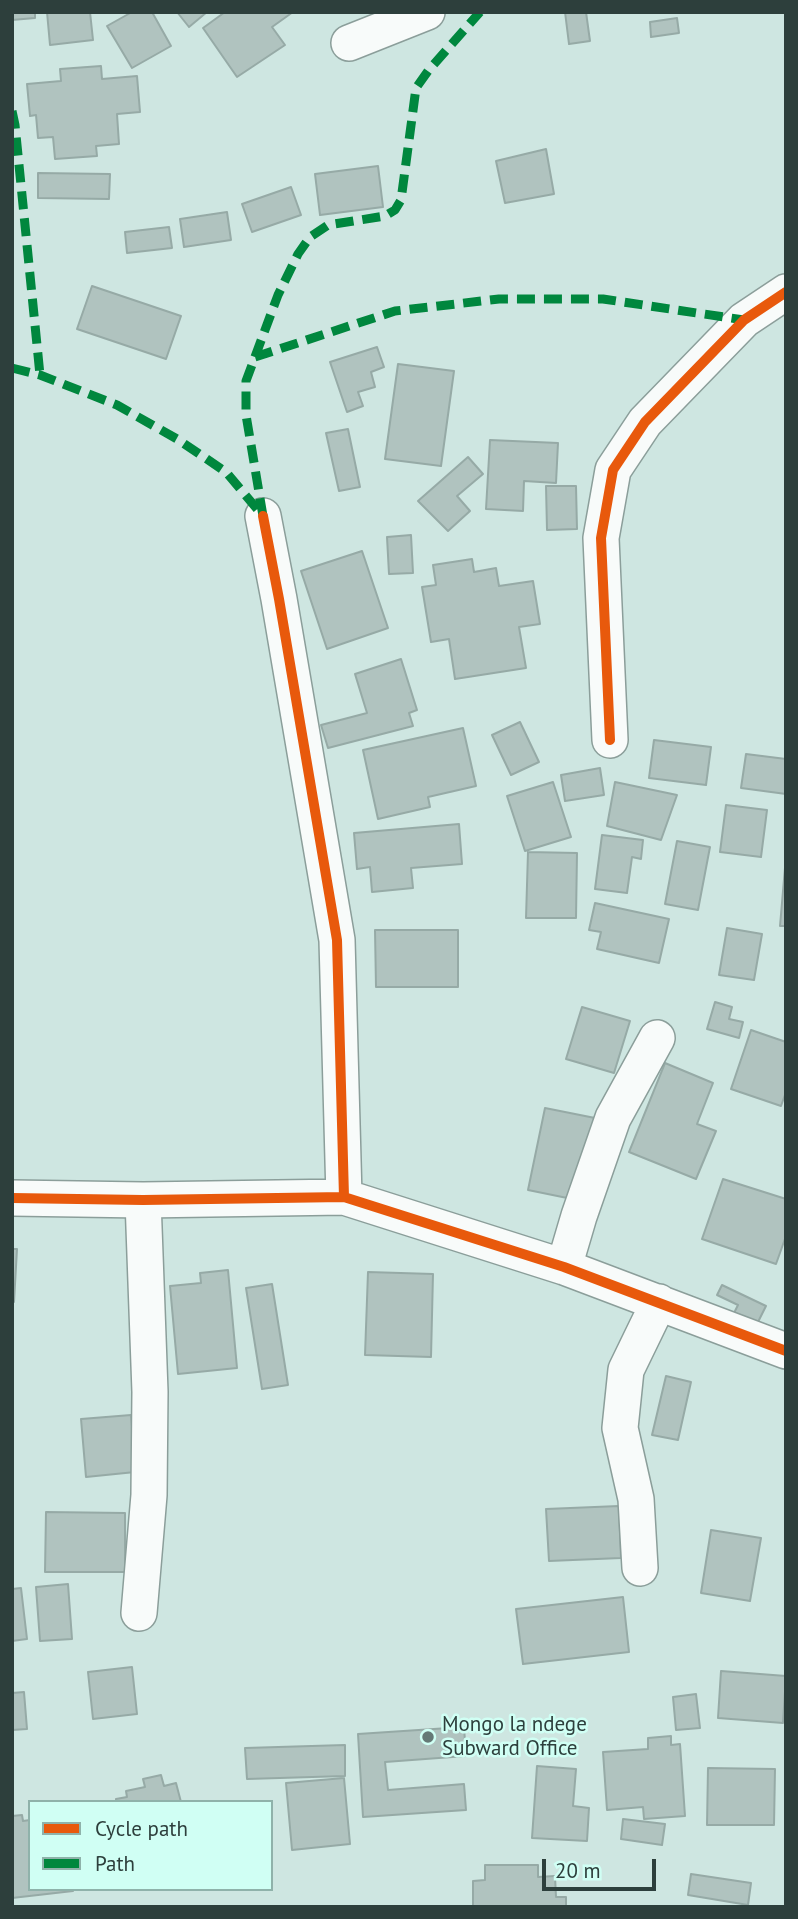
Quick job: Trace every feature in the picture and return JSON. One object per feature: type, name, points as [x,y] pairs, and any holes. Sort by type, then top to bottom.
[{"type":"street","points":[[349,43],[426,12]]},
{"type":"street","points":[[610,740],[601,538],[613,470],[645,422],[735,329],[786,292]]},
{"type":"street","points":[[262,516],[279,599],[337,940],[344,1197]]},
{"type":"street","points":[[564,1267],[613,1118],[657,1038]]},
{"type":"street","points":[[12,1198],[143,1200],[344,1197],[564,1267],[786,1351]]},
{"type":"street","points":[[139,1613],[149,1495],[150,1392],[143,1200]]},
{"type":"street","points":[[640,1568],[636,1499],[620,1428],[626,1370],[659,1301]]},
{"type":"building","points":[[12,12],[35,12],[35,18],[12,20]]},
{"type":"building","points":[[47,12],[90,12],[93,40],[50,45]]},
{"type":"building","points":[[132,12],[152,12],[171,46],[132,68],[107,26]]},
{"type":"building","points":[[177,12],[207,12],[189,27]]},
{"type":"building","points":[[225,12],[293,12],[272,27],[285,45],[237,77],[203,28]]},
{"type":"building","points":[[565,12],[586,12],[590,41],[569,44]]},
{"type":"building","points":[[677,18],[679,33],[651,37],[650,22]]},
{"type":"building","points":[[101,66],[102,79],[137,76],[140,112],[117,114],[119,144],[96,146],[97,156],[55,159],[53,137],[38,138],[36,115],[30,116],[27,84],[61,81],[60,69]]},
{"type":"building","points":[[546,149],[554,194],[505,203],[496,161]]},
{"type":"building","points":[[378,166],[383,207],[320,215],[315,174]]},
{"type":"building","points":[[38,173],[110,174],[109,199],[38,198]]},
{"type":"building","points":[[291,187],[301,215],[252,232],[242,204]]},
{"type":"building","points":[[227,212],[231,240],[184,247],[180,219]]},
{"type":"building","points":[[169,227],[172,248],[127,253],[125,232]]},
{"type":"building","points":[[92,286],[181,316],[166,359],[77,329]]},
{"type":"building","points":[[377,347],[384,367],[371,372],[375,387],[358,392],[363,406],[347,412],[330,362]]},
{"type":"building","points":[[398,364],[454,371],[441,466],[385,459]]},
{"type":"building","points":[[348,429],[360,487],[339,491],[326,433]]},
{"type":"building","points":[[490,440],[558,443],[556,483],[524,481],[523,511],[486,509]]},
{"type":"building","points":[[468,457],[483,474],[457,496],[470,511],[448,531],[418,501]]},
{"type":"building","points":[[546,486],[576,486],[577,529],[547,530]]},
{"type":"building","points":[[411,535],[413,573],[389,574],[387,537]]},
{"type":"building","points":[[362,551],[388,628],[327,649],[301,571]]},
{"type":"building","points":[[472,559],[474,572],[496,568],[499,586],[533,581],[540,624],[519,627],[526,668],[455,679],[449,639],[431,642],[422,587],[436,585],[433,565]]},
{"type":"building","points":[[401,659],[417,710],[409,713],[413,726],[328,748],[321,725],[367,713],[355,674]]},
{"type":"building","points":[[520,722],[539,762],[511,775],[492,735]]},
{"type":"building","points":[[463,728],[476,786],[428,797],[430,807],[378,819],[363,750]]},
{"type":"building","points":[[654,740],[711,747],[706,785],[649,778]]},
{"type":"building","points":[[746,754],[786,759],[786,794],[741,788]]},
{"type":"building","points":[[600,768],[604,795],[565,801],[561,775]]},
{"type":"building","points":[[553,782],[571,837],[525,851],[507,796]]},
{"type":"building","points":[[615,782],[677,795],[661,840],[607,826]]},
{"type":"building","points":[[726,805],[767,810],[761,857],[720,852]]},
{"type":"building","points":[[459,824],[462,864],[411,868],[413,888],[372,892],[370,867],[357,869],[354,833]]},
{"type":"building","points":[[602,835],[643,840],[641,859],[632,857],[627,893],[595,889]]},
{"type":"building","points":[[677,841],[710,847],[698,910],[665,904]]},
{"type":"building","points":[[528,852],[577,853],[576,918],[526,918]]},
{"type":"building","points":[[786,856],[786,926],[780,926]]},
{"type":"building","points":[[595,903],[669,919],[659,963],[597,949],[601,932],[589,930]]},
{"type":"building","points":[[727,928],[762,934],[754,980],[719,975]]},
{"type":"building","points":[[375,930],[458,930],[458,987],[376,987]]},
{"type":"building","points":[[715,1002],[732,1007],[729,1019],[743,1022],[739,1038],[707,1029]]},
{"type":"building","points":[[582,1007],[630,1021],[614,1073],[566,1059]]},
{"type":"building","points":[[751,1030],[786,1042],[786,1092],[781,1106],[731,1089]]},
{"type":"building","points":[[665,1063],[713,1083],[697,1124],[716,1131],[696,1179],[629,1152]]},
{"type":"building","points":[[545,1108],[595,1118],[577,1200],[528,1190]]},
{"type":"building","points":[[723,1179],[786,1199],[786,1236],[776,1264],[702,1239]]},
{"type":"building","points":[[12,1249],[17,1249],[14,1302],[12,1302]]},
{"type":"building","points":[[228,1270],[237,1368],[178,1374],[170,1286],[201,1283],[200,1273]]},
{"type":"building","points":[[368,1272],[433,1274],[431,1357],[365,1355]]},
{"type":"building","points":[[272,1284],[288,1385],[262,1389],[246,1288]]},
{"type":"building","points":[[722,1285],[766,1306],[754,1330],[731,1319],[738,1305],[717,1295]]},
{"type":"building","points":[[666,1376],[691,1382],[678,1440],[652,1435]]},
{"type":"building","points":[[131,1415],[133,1438],[145,1471],[86,1477],[81,1419]]},
{"type":"building","points":[[619,1506],[621,1558],[549,1561],[546,1509]]},
{"type":"building","points":[[46,1512],[125,1513],[125,1572],[45,1572]]},
{"type":"building","points":[[711,1530],[761,1538],[750,1601],[701,1593]]},
{"type":"building","points":[[68,1584],[72,1639],[40,1641],[36,1587]]},
{"type":"building","points":[[21,1588],[27,1639],[12,1641],[12,1589]]},
{"type":"building","points":[[623,1597],[629,1652],[523,1664],[516,1609]]},
{"type":"building","points":[[132,1667],[137,1714],[93,1719],[88,1672]]},
{"type":"building","points":[[721,1671],[786,1676],[783,1723],[718,1718]]},
{"type":"building","points":[[24,1692],[27,1729],[12,1730],[12,1693]]},
{"type":"building","points":[[696,1694],[700,1728],[676,1730],[673,1697]]},
{"type":"building","points":[[464,1727],[466,1756],[385,1762],[388,1790],[464,1784],[466,1810],[363,1817],[358,1734]]},
{"type":"building","points":[[671,1736],[671,1745],[680,1744],[685,1816],[644,1819],[643,1807],[607,1810],[603,1752],[648,1749],[648,1738]]},
{"type":"building","points":[[345,1745],[345,1776],[247,1779],[245,1748]]},
{"type":"building","points":[[537,1766],[576,1769],[573,1806],[589,1808],[587,1841],[532,1838]]},
{"type":"building","points":[[708,1768],[775,1769],[774,1825],[707,1825]]},
{"type":"building","points":[[161,1775],[164,1786],[176,1783],[180,1800],[116,1800],[127,1797],[126,1791],[145,1787],[143,1779]]},
{"type":"building","points":[[344,1778],[350,1844],[292,1850],[286,1783]]},
{"type":"building","points":[[22,1815],[23,1821],[28,1820],[28,1891],[73,1891],[12,1898],[12,1816]]},
{"type":"building","points":[[623,1819],[665,1824],[662,1845],[621,1839]]},
{"type":"building","points":[[485,1865],[538,1865],[538,1877],[555,1876],[556,1897],[566,1897],[566,1907],[473,1907],[473,1881],[485,1880]]},
{"type":"building","points":[[691,1874],[751,1883],[748,1905],[688,1895]]},
{"type":"marked path","points":[[263,516],[246,415],[246,381],[278,295],[298,254],[310,237],[328,225],[385,216],[395,210],[401,200],[416,88],[480,12]]},
{"type":"marked path","points":[[12,111],[40,375]]},
{"type":"marked path","points":[[255,357],[395,311],[499,299],[603,299],[744,320]]},
{"type":"marked path","points":[[12,368],[40,375],[117,405],[177,439],[226,472],[263,516]]},
{"type":"cycle path","points":[[610,740],[601,538],[613,470],[645,422],[744,320],[786,292]]},
{"type":"cycle path","points":[[263,516],[337,940],[344,1197]]},
{"type":"cycle path","points":[[12,1198],[143,1200],[344,1197],[564,1267],[786,1351]]},
{"type":"place","name":"Mongo la ndege Subward Office","points":[[428,1737]]}]
